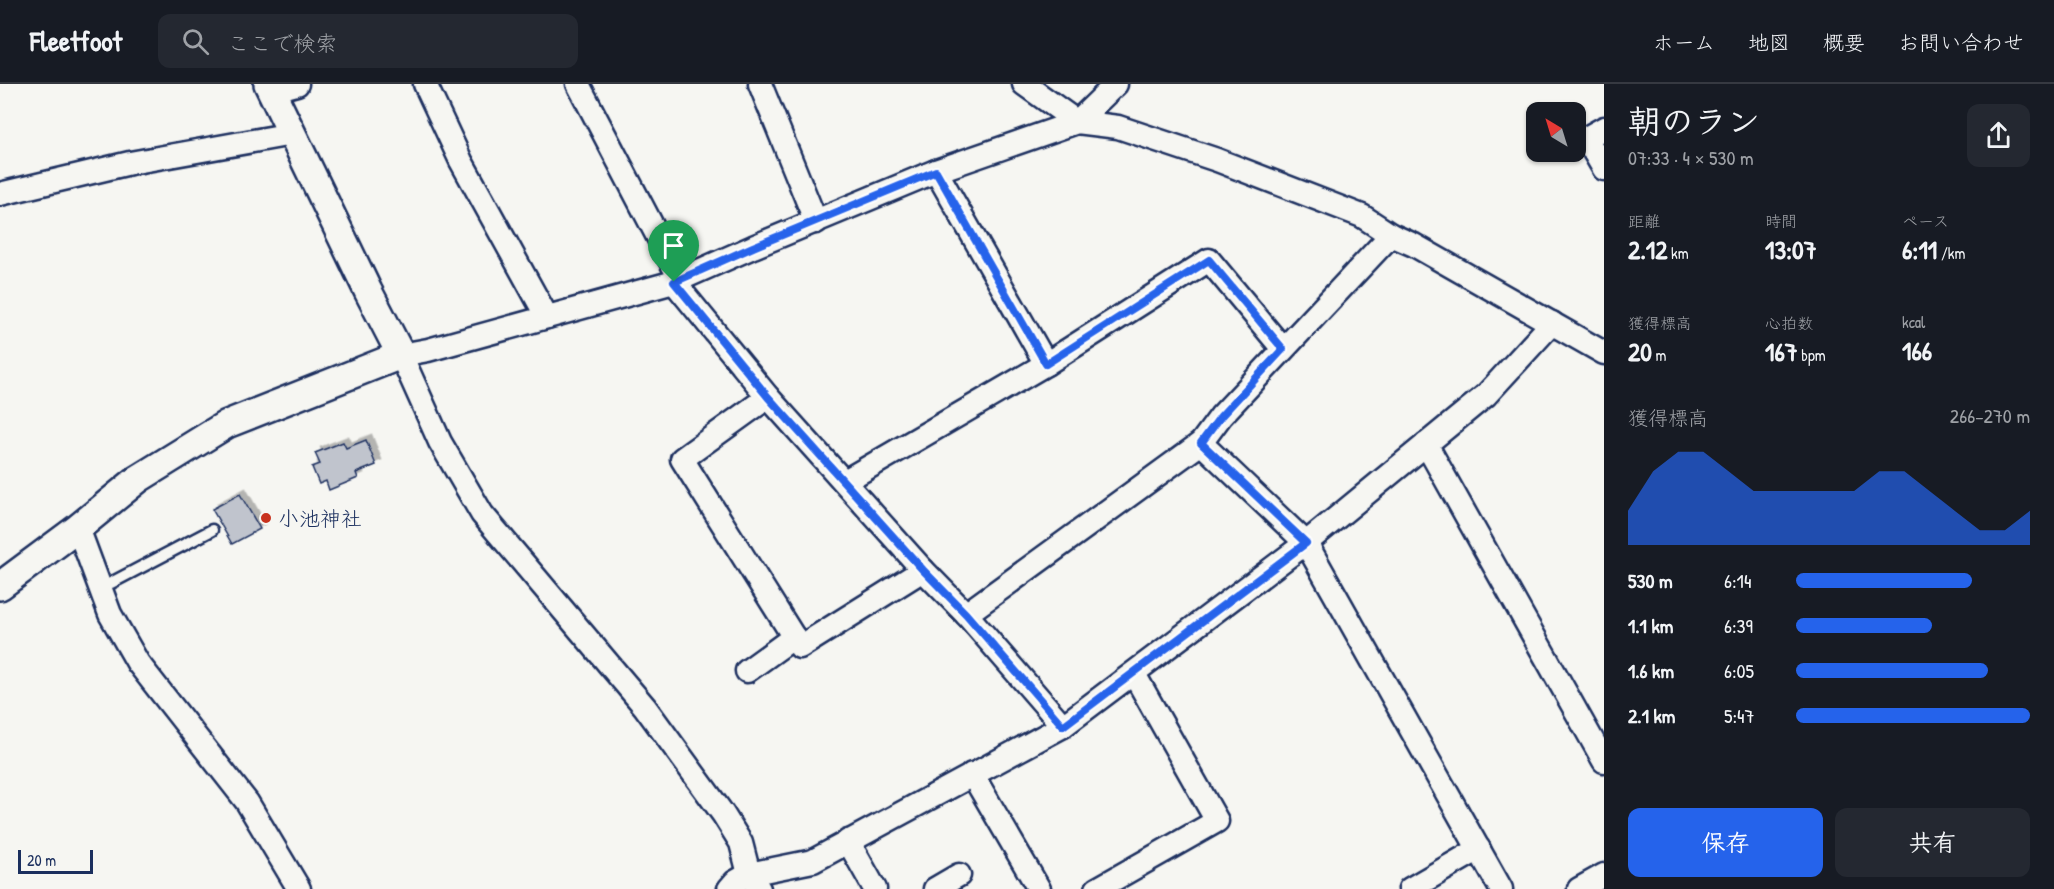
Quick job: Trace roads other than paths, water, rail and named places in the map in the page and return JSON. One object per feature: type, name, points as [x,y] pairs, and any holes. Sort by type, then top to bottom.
[{"type":"street","points":[[297,84],[269,87],[401,355],[440,442],[482,514],[645,707],[723,814],[741,843],[754,882]]},
{"type":"street","points":[[425,84],[461,161],[547,317]]},
{"type":"street","points":[[579,84],[677,281],[768,397],[923,570],[966,614],[1063,726]]},
{"type":"street","points":[[760,84],[816,222]]},
{"type":"street","points":[[1024,84],[1077,122],[1118,127],[1217,160],[1362,216],[1391,235],[1414,244],[1604,353]]},
{"type":"street","points":[[0,586],[78,528],[138,479],[227,424],[401,355],[428,350],[677,281],[936,171],[1077,122],[1116,84]]},
{"type":"street","points":[[1604,128],[1586,138],[1604,169]]},
{"type":"street","points":[[0,194],[130,163],[292,134]]},
{"type":"street","points":[[936,171],[1046,364]]},
{"type":"street","points":[[966,614],[1201,443],[1221,416],[1391,235]]},
{"type":"street","points":[[844,481],[1046,364],[1209,260],[1283,349]]},
{"type":"street","points":[[729,889],[735,882],[754,882],[813,861],[1063,726],[1306,543],[1486,395],[1552,324]]},
{"type":"street","points":[[768,397],[682,459],[800,647],[923,570]]},
{"type":"street","points":[[1201,443],[1306,543],[1501,889]]},
{"type":"street","points":[[1426,444],[1604,761]]},
{"type":"street","points":[[78,528],[110,614],[138,663],[247,802],[299,889]]},
{"type":"street","points":[[747,672],[794,637]]},
{"type":"street","points":[[1097,889],[1217,821],[1134,674]]},
{"type":"street","points":[[972,774],[1039,889]]},
{"type":"street","points":[[848,841],[875,889]]},
{"type":"street","points":[[1410,889],[1479,849]]},
{"type":"street","points":[[1580,889],[1604,874]]},
{"type":"street","points":[[935,889],[959,875]]},
{"type":"lane","points":[[100,586],[111,583],[212,530]]},
{"type":"place","name":"小池神社","points":[[266,518]]}]
